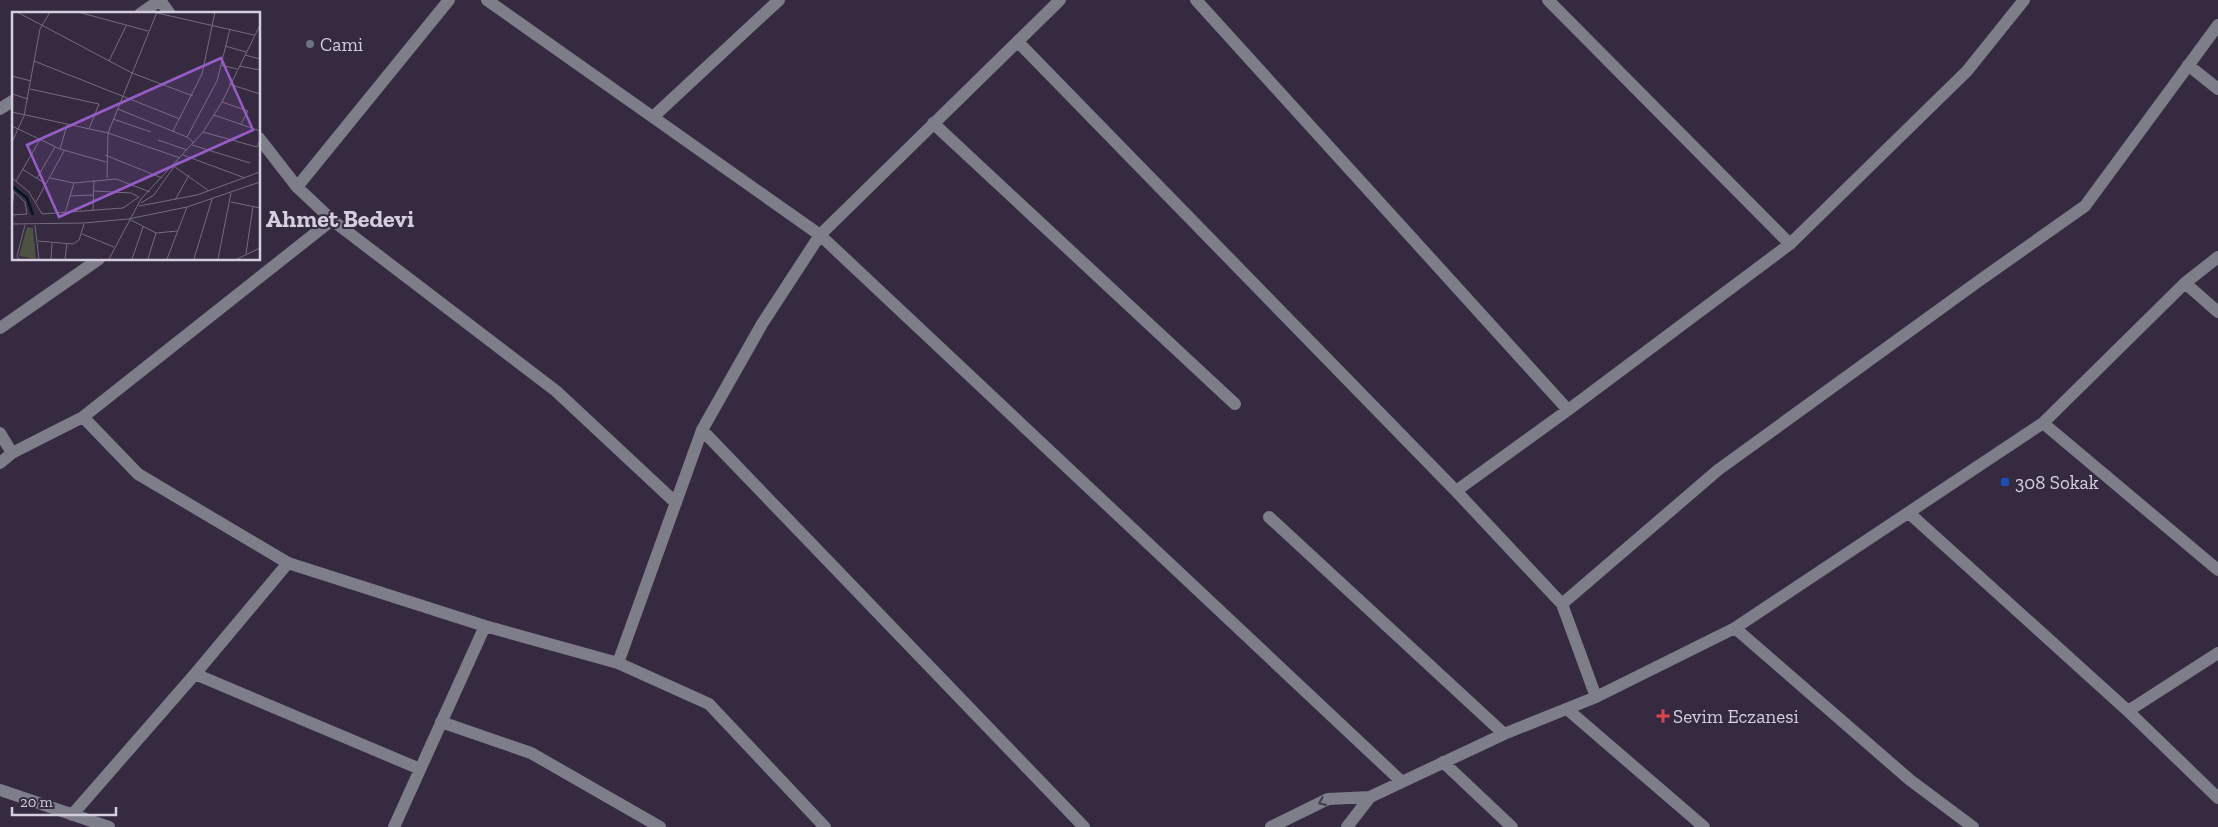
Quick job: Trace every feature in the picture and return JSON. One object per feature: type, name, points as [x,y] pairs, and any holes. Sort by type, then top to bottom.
[{"type":"street","points":[[143,12],[160,0],[169,12]]},
{"type":"street","points":[[297,188],[449,0]]},
{"type":"street","points":[[487,0],[820,235],[1402,782]]},
{"type":"street","points":[[653,117],[779,0]]},
{"type":"street","points":[[618,663],[702,430],[762,324],[820,235],[1060,0]]},
{"type":"street","points":[[1196,0],[1568,410]]},
{"type":"street","points":[[1548,0],[1790,244]]},
{"type":"street","points":[[1456,491],[1790,244],[1967,71],[2024,0]]},
{"type":"street","points":[[1562,604],[1718,470],[2085,206],[2218,25]]},
{"type":"street","points":[[1018,42],[1456,491],[1562,604],[1596,697]]},
{"type":"street","points":[[2188,65],[2218,89]]},
{"type":"street","points":[[0,109],[12,101]]},
{"type":"street","points":[[933,123],[1235,404]]},
{"type":"street","points":[[260,143],[297,188],[332,220],[556,391],[676,504]]},
{"type":"street","points":[[0,463],[12,453],[83,416],[332,220]]},
{"type":"street","points":[[1271,827],[1328,799],[1370,797],[1504,734],[1596,697],[1735,628],[2043,423],[2185,284],[2218,257]]},
{"type":"street","points":[[0,328],[98,260]]},
{"type":"street","points":[[2185,284],[2218,312]]},
{"type":"street","points":[[83,416],[138,474],[288,563],[484,626],[618,663],[709,704],[824,827]]},
{"type":"street","points":[[2043,423],[2218,570]]},
{"type":"street","points":[[702,430],[1084,827]]},
{"type":"street","points":[[0,433],[12,453]]},
{"type":"street","points":[[1909,513],[2128,711],[2218,798]]},
{"type":"street","points":[[1269,517],[1504,734]]},
{"type":"street","points":[[72,815],[195,674],[288,563]]},
{"type":"street","points":[[394,827],[484,626]]},
{"type":"street","points":[[1735,628],[1910,780],[1973,827]]},
{"type":"street","points":[[2128,711],[2218,653]]},
{"type":"street","points":[[195,674],[420,769]]},
{"type":"street","points":[[1567,708],[1704,827]]},
{"type":"street","points":[[441,722],[531,753],[660,827]]},
{"type":"street","points":[[1443,762],[1512,827]]},
{"type":"street","points":[[0,790],[109,827]]},
{"type":"street","points":[[1347,827],[1370,797]]},
{"type":"place","name":"Cami","points":[[310,44]]},
{"type":"place","name":"308 Sokak","points":[[2005,482]]},
{"type":"place","name":"Sevim Eczanesi","points":[[1663,716]]},
{"type":"district","name":"Ahmet Bedevi","points":[[340,218]]}]
